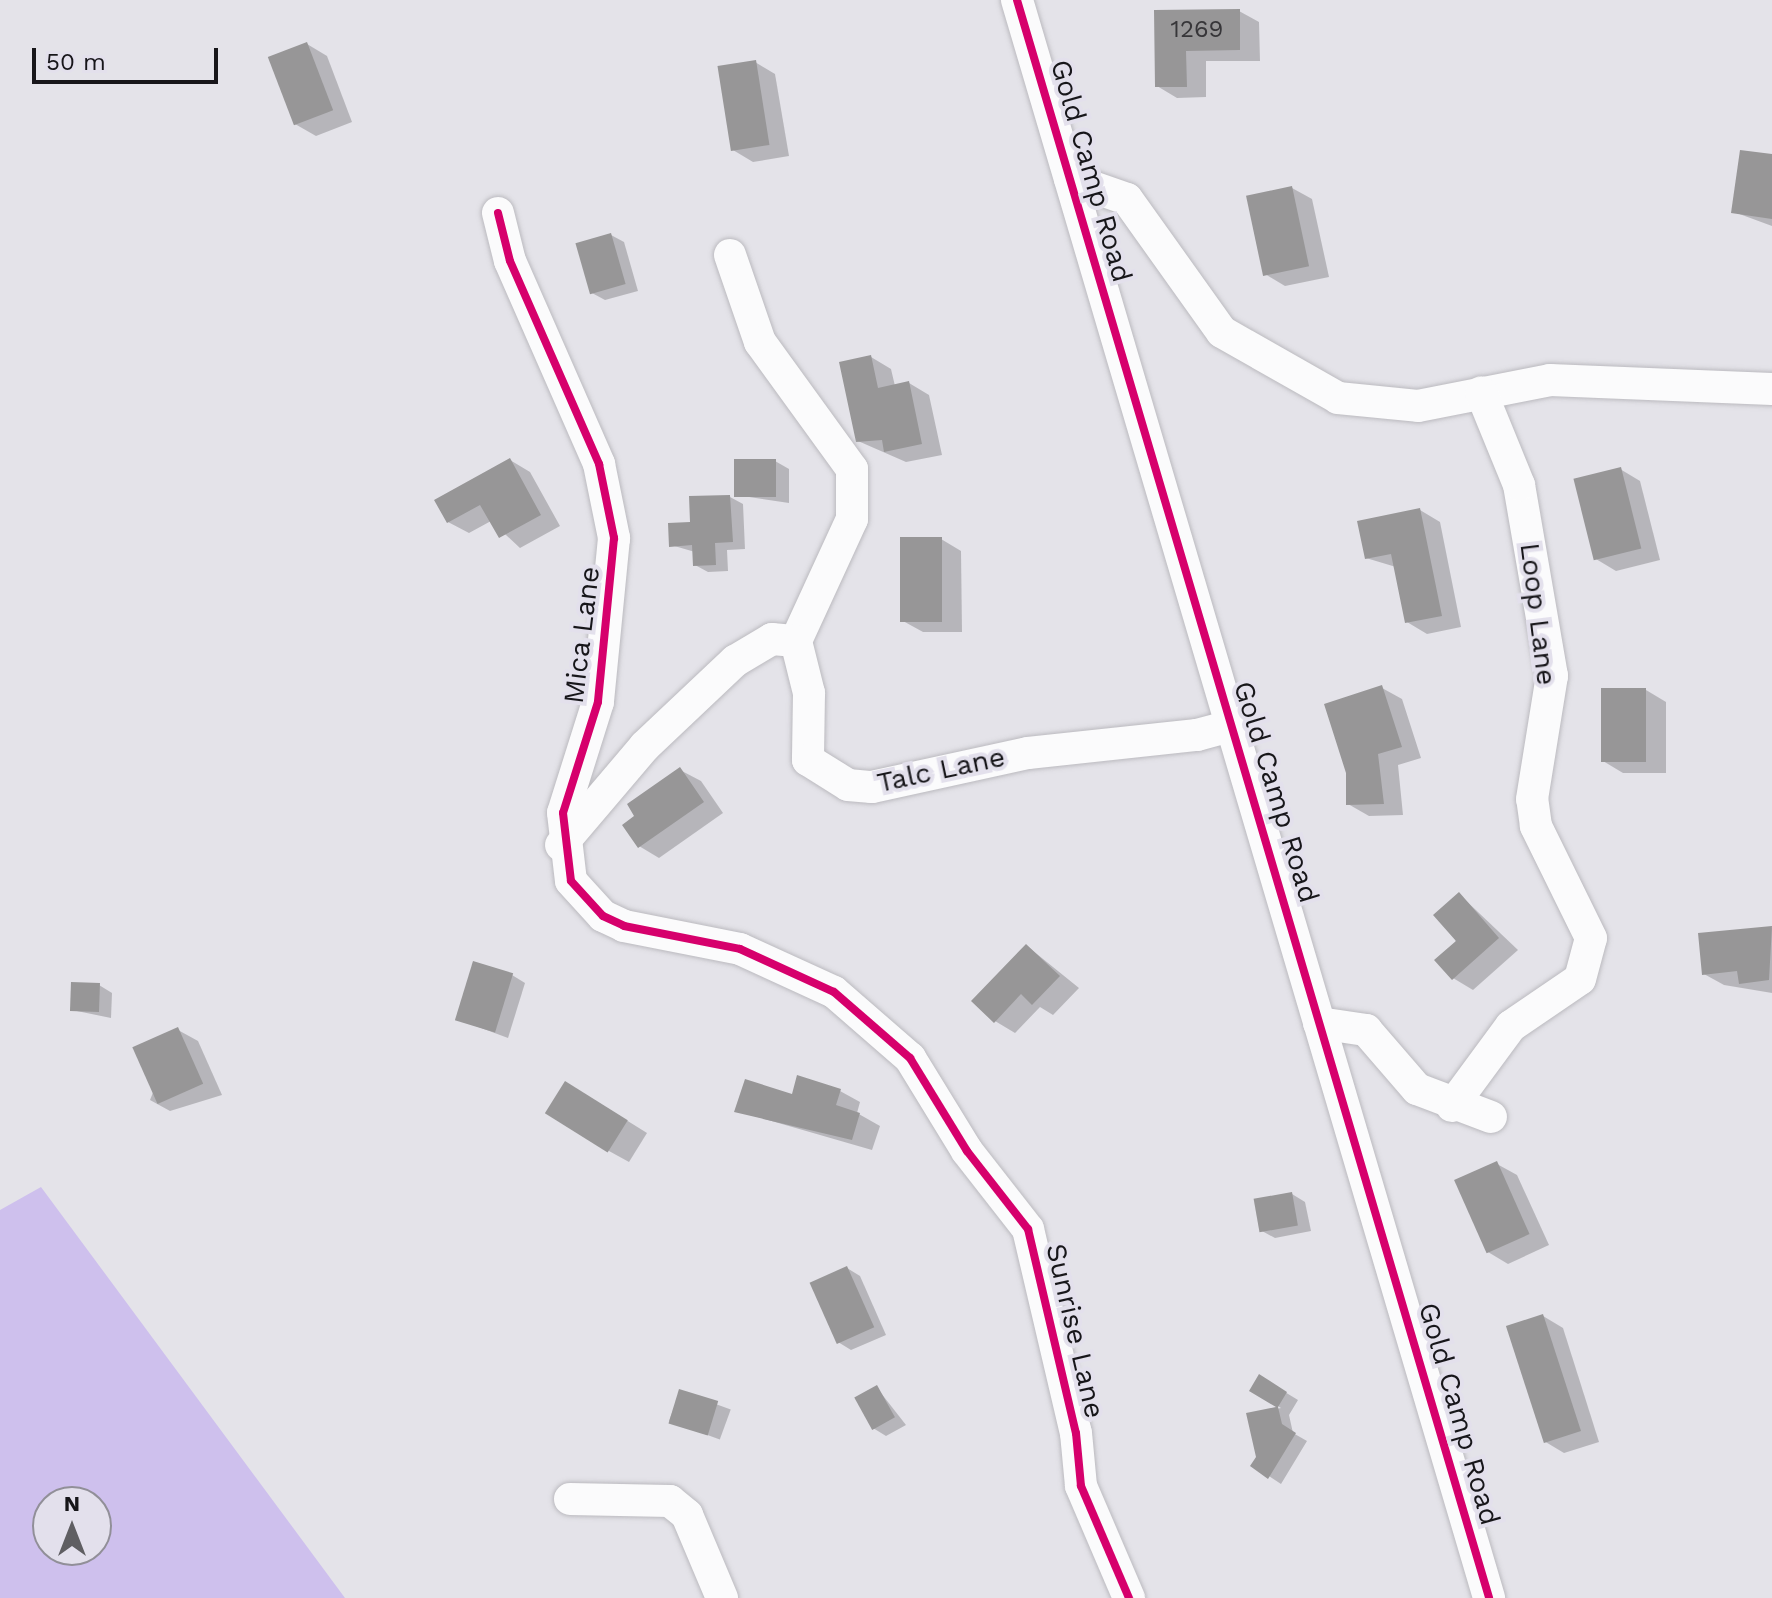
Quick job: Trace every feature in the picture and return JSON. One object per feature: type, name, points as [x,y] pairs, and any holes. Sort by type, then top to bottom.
[{"type":"street","name":"Gold Camp Road","points":[[1017,0],[1234,725],[1489,1598]]},
{"type":"street","points":[[1070,179],[1127,199],[1222,332],[1296,377],[1338,398],[1392,408],[1550,380],[1772,389]]},
{"type":"street","name":"Mica Lane","points":[[498,213],[510,261],[599,464],[614,538],[609,638],[592,725],[563,813],[561,845],[571,881],[603,916],[740,949],[834,992]]},
{"type":"street","points":[[561,845],[645,746],[735,661],[772,639],[796,641],[852,519],[852,469],[760,342],[730,255]]},
{"type":"street","name":"Loop Lane","points":[[1452,1106],[1511,1026],[1580,979],[1591,938],[1536,826],[1534,787],[1552,676],[1519,485],[1481,392]]},
{"type":"street","name":"Talc Lane","points":[[796,641],[809,693],[808,760],[848,785],[872,787],[1003,757],[1234,725]]},
{"type":"street","name":"Sunrise Lane","points":[[834,992],[910,1058],[967,1151],[1028,1229],[1081,1486],[1129,1598]]},
{"type":"street","points":[[1319,1023],[1366,1030],[1398,1074],[1452,1106],[1491,1117]]},
{"type":"street","points":[[570,1499],[670,1501],[687,1515],[722,1598]]},
{"type":"shaded area","points":[[41,1187],[345,1598],[0,1598],[0,1210]]},
{"type":"building","points":[[1240,9],[1240,50],[1186,51],[1187,87],[1155,87],[1154,10]]},
{"type":"building","points":[[307,42],[333,110],[294,125],[268,57]]},
{"type":"building","points":[[756,60],[769,145],[731,151],[717,66]]},
{"type":"building","points":[[1740,150],[1772,154],[1772,219],[1731,213]]},
{"type":"building","points":[[1292,186],[1309,266],[1263,276],[1246,196]]},
{"type":"building","points":[[611,233],[626,284],[590,294],[575,243]]},
{"type":"building","points":[[871,355],[878,388],[909,381],[922,444],[884,452],[882,440],[856,442],[839,362]]},
{"type":"building","points":[[510,458],[541,515],[499,538],[480,505],[447,523],[434,500]]},
{"type":"building","points":[[734,459],[776,459],[776,497],[734,497]]},
{"type":"building","points":[[1621,467],[1641,549],[1594,560],[1573,479]]},
{"type":"building","points":[[730,495],[733,542],[715,543],[716,565],[693,566],[692,545],[669,547],[668,523],[690,522],[689,496]]},
{"type":"building","points":[[1420,508],[1442,616],[1405,623],[1391,554],[1365,559],[1357,521]]},
{"type":"building","points":[[900,537],[942,537],[942,622],[900,622]]},
{"type":"building","points":[[1382,685],[1402,747],[1378,754],[1384,804],[1346,805],[1346,773],[1324,704]]},
{"type":"building","points":[[1601,688],[1646,688],[1646,762],[1601,762]]},
{"type":"building","points":[[680,767],[704,802],[638,848],[622,825],[634,816],[627,804]]},
{"type":"building","points":[[1459,892],[1499,938],[1452,980],[1434,960],[1456,941],[1433,915]]},
{"type":"building","points":[[1772,926],[1769,980],[1739,984],[1737,971],[1702,975],[1698,933]]},
{"type":"building","points":[[1026,944],[1060,976],[1032,1005],[1021,994],[994,1023],[971,1001]]},
{"type":"building","points":[[473,961],[513,973],[495,1033],[455,1020]]},
{"type":"building","points":[[71,982],[100,983],[99,1012],[70,1011]]},
{"type":"building","points":[[178,1027],[203,1084],[158,1104],[132,1047]]},
{"type":"building","points":[[797,1075],[841,1089],[836,1105],[860,1113],[852,1140],[734,1112],[745,1079],[792,1094]]},
{"type":"building","points":[[565,1081],[628,1120],[608,1152],[545,1113]]},
{"type":"building","points":[[1497,1161],[1530,1234],[1487,1253],[1454,1180]]},
{"type":"building","points":[[1292,1192],[1298,1225],[1259,1232],[1254,1199]]},
{"type":"building","points":[[847,1266],[874,1327],[837,1344],[810,1283]]},
{"type":"building","points":[[1543,1314],[1581,1431],[1544,1443],[1506,1326]]},
{"type":"building","points":[[1259,1374],[1287,1392],[1278,1407],[1282,1424],[1296,1433],[1268,1479],[1250,1466],[1256,1457],[1246,1413],[1276,1407],[1249,1391]]},
{"type":"building","points":[[877,1385],[895,1417],[872,1430],[854,1398]]},
{"type":"building","points":[[679,1389],[718,1401],[708,1435],[668,1423]]},
{"type":"cycle path","points":[[1017,0],[1489,1598]]},
{"type":"cycle path","points":[[498,213],[510,261],[599,464],[614,538],[598,702],[563,813],[571,881],[603,916],[624,926],[740,949],[834,992],[910,1058],[967,1151],[1028,1229],[1076,1433],[1081,1486],[1129,1598]]}]
